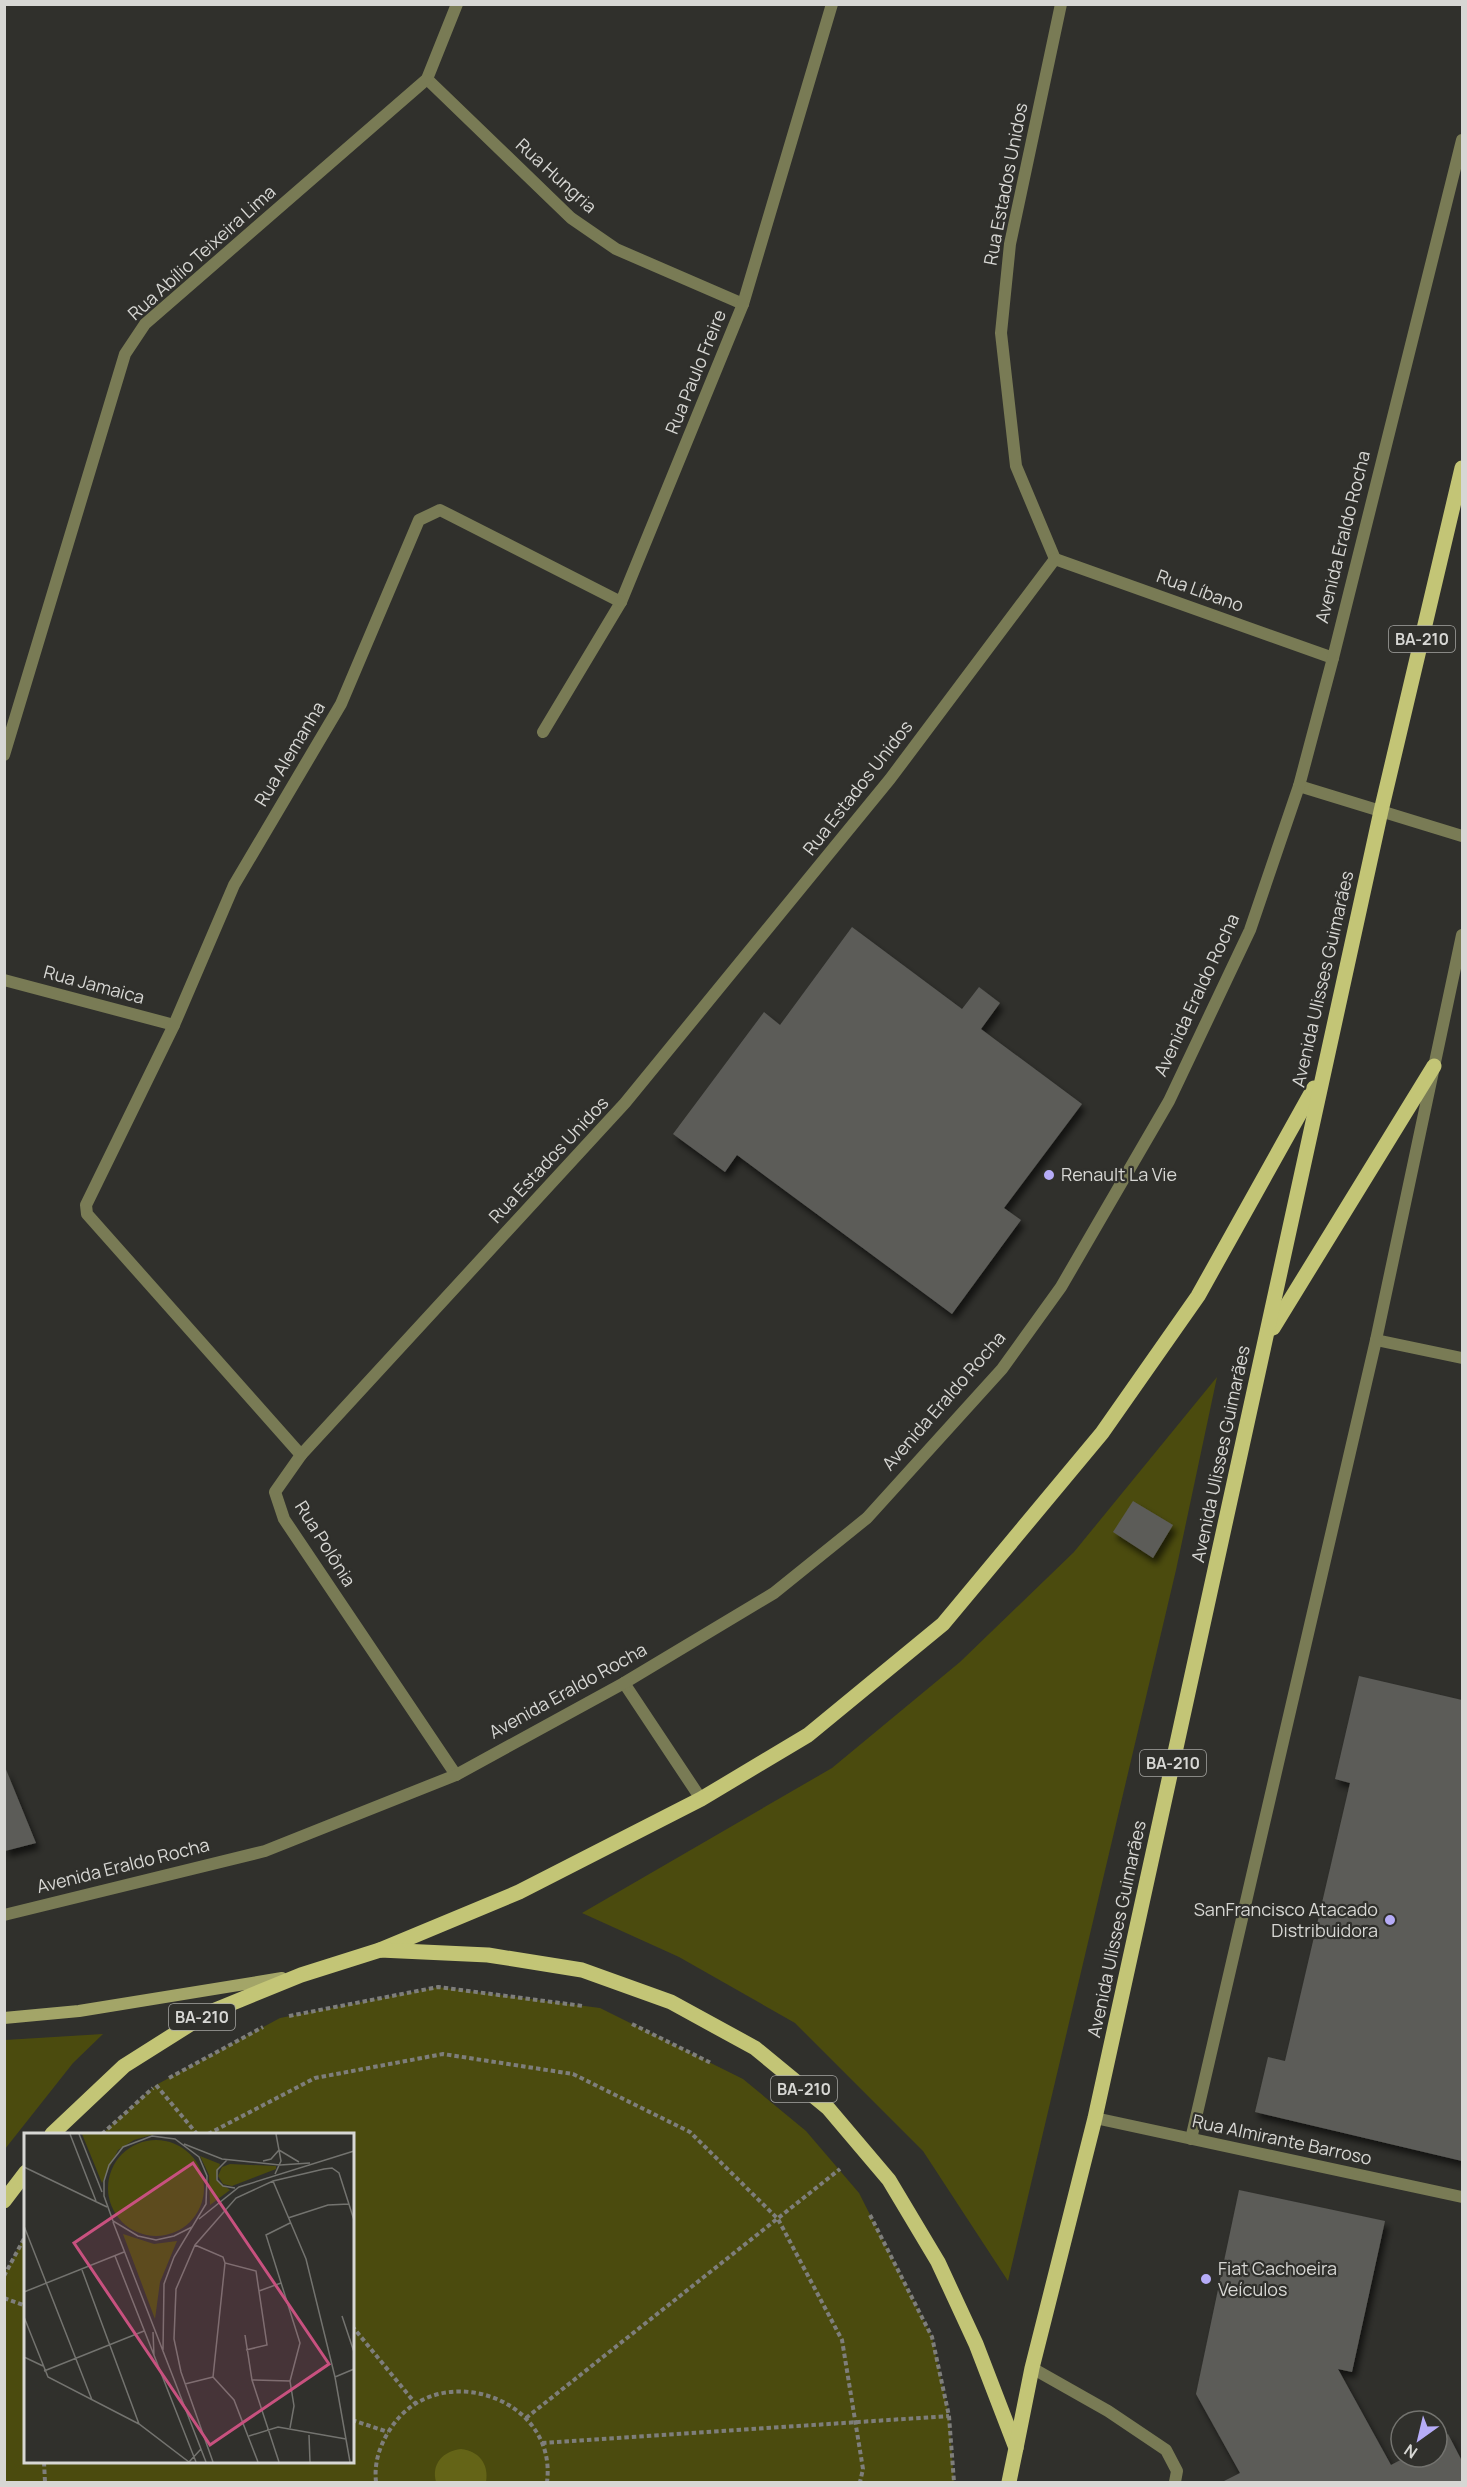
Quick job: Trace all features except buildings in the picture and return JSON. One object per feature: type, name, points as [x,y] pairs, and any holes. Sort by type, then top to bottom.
[{"type":"main road","name":"Avenida Ulisses Guimarães","points":[[1016,2448],[1032,2368],[1095,2118],[1267,1338],[1322,1075],[1381,811],[1462,468]]},
{"type":"main road","points":[[1267,1338],[1434,1066]]},
{"type":"main road","name":"BA-210","points":[[53,2133],[124,2066],[208,2013],[301,1975],[380,1950],[519,1892],[701,1799],[808,1735],[943,1624],[1102,1433],[1198,1296],[1322,1075]]},
{"type":"main road","name":"BA-210","points":[[380,1950],[488,1955],[582,1970],[671,2002],[755,2048],[828,2108],[890,2180],[938,2262],[976,2344],[1016,2448],[1009,2482]]},
{"type":"main road","points":[[4,2201],[24,2175]]},
{"type":"street","name":"Rua Abílio Teixeira Lima","points":[[4,755],[125,354],[146,324],[427,79],[457,4]]},
{"type":"street","name":"Rua Paulo Freire","points":[[543,732],[621,602],[743,304],[832,4]]},
{"type":"street","name":"Rua Estados Unidos","points":[[301,1455],[625,1103],[890,779],[1055,559],[1016,466],[1001,333],[1010,244],[1061,4]]},
{"type":"street","name":"Rua Hungria","points":[[427,79],[571,218],[616,249],[743,304]]},
{"type":"street","name":"Avenida Eraldo Rocha","points":[[4,1915],[265,1851],[456,1775],[624,1683],[774,1593],[867,1518],[1002,1369],[1061,1287],[1169,1101],[1250,930],[1299,786],[1462,140]]},
{"type":"street","name":"Rua Alemanha","points":[[301,1455],[87,1214],[86,1205],[174,1025],[234,885],[341,704],[419,520],[440,510],[621,602]]},
{"type":"street","name":"Rua Líbano","points":[[1055,559],[1333,658]]},
{"type":"street","points":[[1299,786],[1462,836]]},
{"type":"street","points":[[1191,2139],[1376,1340],[1462,935]]},
{"type":"street","name":"Rua Jamaica","points":[[4,980],[174,1025]]},
{"type":"street","points":[[1376,1340],[1462,1359]]},
{"type":"street","name":"Rua Polônia","points":[[301,1455],[275,1492],[284,1519],[456,1775]]},
{"type":"street","points":[[624,1683],[701,1799]]},
{"type":"street","name":"BA-210","points":[[4,2018],[79,2011],[301,1975]]},
{"type":"street","name":"Rua Almirante Barroso","points":[[1095,2118],[1462,2197]]},
{"type":"street","points":[[1032,2368],[1108,2410],[1166,2450],[1177,2471],[1174,2482]]},
{"type":"path","points":[[280,2018],[438,1987],[588,2007]]},
{"type":"path","points":[[631,2023],[713,2064]]},
{"type":"path","points":[[103,2133],[156,2085],[270,2024]]},
{"type":"path","points":[[210,2133],[315,2078],[443,2054],[573,2074],[690,2132],[778,2219],[842,2340],[863,2469],[860,2482]]},
{"type":"path","points":[[156,2085],[196,2133]]},
{"type":"path","points":[[526,2418],[839,2170],[862,2148]]},
{"type":"path","points":[[833,2162],[846,2177]]},
{"type":"path","points":[[869,2213],[932,2337],[949,2416],[954,2482]]},
{"type":"path","points":[[4,2276],[24,2239]]},
{"type":"path","points":[[4,2298],[24,2305]]},
{"type":"path","points":[[354,2328],[415,2403]]},
{"type":"path","points":[[376,2482],[375,2471],[381,2444],[395,2421],[415,2403],[444,2391],[473,2391],[502,2400],[526,2418],[542,2443],[548,2473],[547,2482]]},
{"type":"path","points":[[542,2443],[949,2416]]},
{"type":"path","points":[[354,2421],[388,2432]]},
{"type":"path","points":[[44,2463],[45,2482]]},
{"type":"shaded area","points":[[1217,1377],[1176,1570],[1008,2281],[923,2151],[795,2023],[679,1957],[582,1913],[832,1768],[960,1662],[1074,1552]]},
{"type":"shaded area","points":[[438,1987],[600,2008],[743,2079],[806,2131],[859,2193],[932,2337],[949,2416],[954,2482],[5,2482],[4,2275],[24,2237],[24,2463],[354,2463],[354,2133],[103,2133],[156,2085],[280,2018]]},
{"type":"shaded area","points":[[103,2034],[73,2063],[5,2149],[5,2040]]},
{"type":"shaded area","points":[[461,2449],[478,2456],[486,2470],[486,2482],[436,2482],[435,2470],[440,2460],[449,2452]]},
{"type":"place","name":"Renault La Vie","points":[[1049,1175]]},
{"type":"place","name":"SanFrancisco Atacado Distribuidora","points":[[1390,1920]]},
{"type":"place","name":"Fiat Cachoeira Veículos","points":[[1206,2279]]}]
